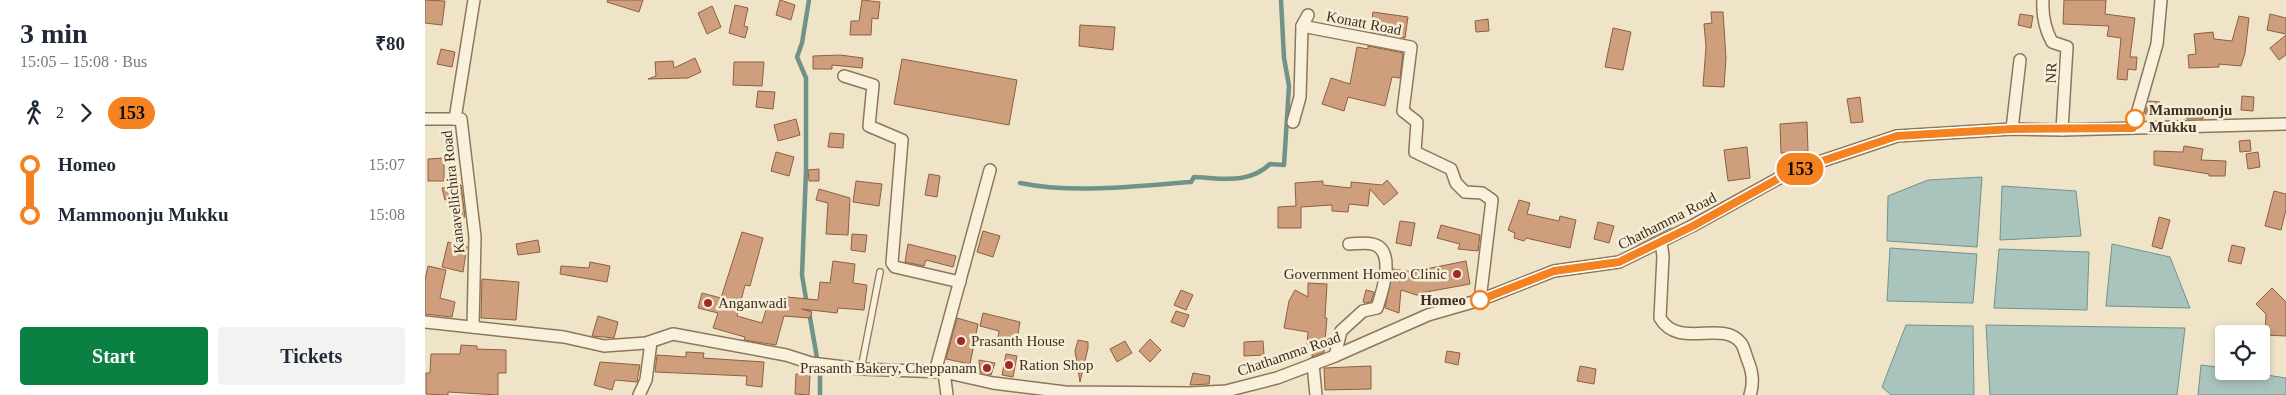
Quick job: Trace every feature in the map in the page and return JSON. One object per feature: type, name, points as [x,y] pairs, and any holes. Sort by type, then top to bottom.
[{"type":"street","points":[[455,119],[474,0]]},
{"type":"street","name":"NR","points":[[2043,0],[2042,11],[2047,33],[2052,42],[2067,47],[2062,130]]},
{"type":"street","points":[[2133,128],[2157,44],[2161,0]]},
{"type":"street","points":[[1293,122],[1300,97],[1302,26],[1308,15]]},
{"type":"street","name":"Konatt Road","points":[[1302,26],[1411,47],[1403,111],[1417,122],[1415,152],[1451,170],[1456,183],[1465,192],[1483,193],[1492,200],[1480,300]]},
{"type":"street","points":[[2012,129],[2019,60]]},
{"type":"street","points":[[844,76],[873,85],[869,126],[902,140],[891,263],[895,267],[960,282]]},
{"type":"street","name":"Kanavellichira Road","points":[[425,119],[461,119],[475,237],[473,327]]},
{"type":"street","name":"Chathamma Road","points":[[425,322],[564,337],[604,346],[651,342],[673,334],[787,355],[811,363],[861,369],[940,372],[993,383],[1065,392],[1190,393],[1226,391],[1277,378],[1335,356],[1428,315],[1480,300],[1554,271],[1619,262],[1661,242],[1792,171],[1897,136],[2012,129],[2062,130],[2286,124]]},
{"type":"street","points":[[947,395],[940,372],[960,282],[990,170]]},
{"type":"street","points":[[1661,242],[1663,256],[1659,318],[1665,326],[1676,331],[1695,334],[1727,333],[1741,343],[1753,371],[1753,386],[1750,395]]},
{"type":"street","points":[[1335,356],[1341,331],[1363,311],[1377,308],[1385,283],[1386,258],[1382,250],[1374,244],[1349,244]]},
{"type":"street","points":[[639,395],[646,380],[651,342]]},
{"type":"street","points":[[1313,364],[1316,395]]},
{"type":"lane","points":[[861,369],[880,272]]},
{"type":"water","points":[[1982,177],[1977,247],[1887,241],[1888,196],[1928,180]]},
{"type":"water","points":[[2002,186],[2076,191],[2081,236],[2000,240]]},
{"type":"water","points":[[2112,244],[2170,257],[2190,308],[2106,306]]},
{"type":"water","points":[[1890,248],[1977,254],[1973,303],[1887,301]]},
{"type":"water","points":[[1999,249],[2089,252],[2087,310],[1994,308]]},
{"type":"water","points":[[1906,325],[1973,326],[1974,395],[1891,395],[1882,387]]},
{"type":"water","points":[[1986,325],[2185,328],[2177,395],[1990,395]]},
{"type":"water","points":[[2201,365],[2215,367],[2215,380],[2270,380],[2270,376],[2286,378],[2286,395],[2198,395]]},
{"type":"building","points":[[425,0],[445,1],[442,25],[425,23]]},
{"type":"building","points":[[608,0],[643,0],[639,12],[607,2]]},
{"type":"building","points":[[780,0],[795,5],[791,20],[776,15]]},
{"type":"building","points":[[862,0],[880,2],[878,19],[872,18],[871,35],[850,35],[851,21],[859,21]]},
{"type":"building","points":[[2064,0],[2106,0],[2105,14],[2135,18],[2130,57],[2137,57],[2136,70],[2128,69],[2127,80],[2117,79],[2121,38],[2107,36],[2109,26],[2063,24]]},
{"type":"building","points":[[735,5],[748,8],[744,26],[748,27],[745,38],[729,33]]},
{"type":"building","points":[[712,6],[721,27],[707,34],[698,13]]},
{"type":"building","points":[[1373,12],[1408,17],[1405,38],[1370,32]]},
{"type":"building","points":[[1711,12],[1723,12],[1726,58],[1724,87],[1703,86],[1706,47],[1704,24],[1712,23]]},
{"type":"building","points":[[2020,14],[2033,16],[2031,28],[2018,25]]},
{"type":"building","points":[[2270,14],[2286,18],[2286,34],[2267,30]]},
{"type":"building","points":[[2239,16],[2249,18],[2245,53],[2241,66],[2219,64],[2219,67],[2189,68],[2188,55],[2196,54],[2194,34],[2213,32],[2214,39],[2232,41]]},
{"type":"building","points":[[1488,19],[1489,31],[1476,32],[1475,21]]},
{"type":"building","points":[[1080,25],[1115,27],[1113,50],[1079,46]]},
{"type":"building","points":[[1613,28],[1631,32],[1623,70],[1605,67]]},
{"type":"building","points":[[2286,35],[2286,55],[2279,60],[2270,48]]},
{"type":"building","points":[[1368,46],[1403,53],[1400,78],[1392,77],[1385,106],[1348,97],[1344,111],[1322,104],[1331,78],[1350,84],[1357,47],[1368,49]]},
{"type":"building","points":[[441,49],[455,52],[452,67],[437,64]]},
{"type":"building","points":[[840,55],[863,58],[862,68],[832,65],[832,69],[813,69],[813,56]]},
{"type":"building","points":[[695,58],[701,72],[688,78],[648,79],[656,76],[655,62],[673,61],[674,68]]},
{"type":"building","points":[[902,59],[1017,80],[1009,125],[894,104]]},
{"type":"building","points":[[734,62],[764,62],[762,86],[733,85]]},
{"type":"building","points":[[758,91],[775,92],[773,109],[756,107]]},
{"type":"building","points":[[2242,96],[2254,97],[2253,111],[2241,110]]},
{"type":"building","points":[[1860,97],[1863,122],[1851,123],[1847,99]]},
{"type":"building","points":[[2149,101],[2160,102],[2159,115],[2145,114]]},
{"type":"building","points":[[2202,108],[2203,119],[2187,119],[2187,109]]},
{"type":"building","points":[[796,119],[800,135],[778,141],[774,125]]},
{"type":"building","points":[[1807,122],[1808,151],[1781,153],[1780,124]]},
{"type":"building","points":[[830,133],[844,134],[843,148],[828,147]]},
{"type":"building","points":[[2250,140],[2251,151],[2240,152],[2239,141]]},
{"type":"building","points":[[2184,146],[2203,149],[2201,160],[2226,161],[2225,176],[2209,176],[2209,174],[2154,165],[2154,151],[2183,152]]},
{"type":"building","points":[[1747,147],[1750,178],[1728,181],[1724,150]]},
{"type":"building","points":[[776,152],[794,157],[789,176],[771,171]]},
{"type":"building","points":[[2258,152],[2260,167],[2248,169],[2246,154]]},
{"type":"building","points":[[444,158],[444,181],[428,181],[428,159]]},
{"type":"building","points":[[819,169],[819,181],[809,181],[808,170]]},
{"type":"building","points":[[929,174],[940,176],[937,197],[925,195]]},
{"type":"building","points":[[1387,180],[1398,193],[1384,205],[1370,189],[1368,206],[1349,204],[1348,212],[1332,211],[1332,205],[1301,207],[1301,228],[1278,228],[1278,207],[1296,206],[1295,183],[1323,181],[1323,185],[1351,188],[1351,182],[1382,185]]},
{"type":"building","points":[[856,181],[882,184],[879,206],[853,202]]},
{"type":"building","points":[[461,185],[465,217],[455,218],[453,198],[445,200],[442,188]]},
{"type":"building","points":[[819,189],[850,198],[848,235],[826,234],[828,203],[816,200]]},
{"type":"building","points":[[2274,191],[2286,194],[2286,210],[2281,230],[2265,226]]},
{"type":"building","points":[[1519,200],[1530,203],[1527,214],[1559,221],[1560,216],[1576,220],[1570,248],[1526,238],[1524,241],[1514,238],[1515,233],[1508,230]]},
{"type":"building","points":[[2159,217],[2170,220],[2162,249],[2152,246]]},
{"type":"building","points":[[1667,219],[1671,228],[1636,245],[1632,235]]},
{"type":"building","points":[[1400,221],[1415,223],[1411,246],[1396,243]]},
{"type":"building","points":[[1598,222],[1614,226],[1609,243],[1594,239]]},
{"type":"building","points":[[1441,225],[1480,235],[1478,251],[1458,249],[1460,244],[1437,238]]},
{"type":"building","points":[[983,231],[1000,236],[993,257],[977,252]]},
{"type":"building","points":[[742,232],[763,238],[750,286],[745,285],[737,316],[762,323],[769,300],[786,305],[787,297],[818,300],[820,282],[830,283],[833,261],[855,264],[853,283],[867,285],[864,310],[838,308],[837,313],[802,309],[812,312],[810,318],[784,316],[776,345],[744,340],[745,337],[713,328],[718,313],[698,308],[702,293],[721,298]]},
{"type":"building","points":[[852,234],[867,235],[865,252],[851,250]]},
{"type":"building","points":[[538,240],[540,252],[518,255],[516,244]]},
{"type":"building","points":[[448,242],[467,247],[463,272],[442,267]]},
{"type":"building","points":[[908,244],[956,256],[953,267],[926,260],[924,266],[905,262]]},
{"type":"building","points":[[2232,245],[2245,248],[2241,264],[2228,261]]},
{"type":"building","points":[[1466,261],[1470,284],[1421,293],[1420,296],[1401,290],[1399,313],[1385,308],[1393,269],[1427,274],[1426,269]]},
{"type":"building","points":[[590,262],[610,266],[607,282],[560,274],[561,266],[589,268]]},
{"type":"building","points":[[428,266],[446,270],[440,298],[455,302],[452,317],[425,314],[425,280]]},
{"type":"building","points":[[482,279],[519,282],[516,320],[481,318]]},
{"type":"building","points":[[1308,283],[1327,284],[1324,352],[1312,357],[1313,345],[1307,344],[1308,332],[1284,328],[1289,301],[1295,290],[1308,297]]},
{"type":"building","points":[[2272,288],[2286,302],[2286,336],[2270,335],[2270,325],[2265,325],[2266,314],[2256,304]]},
{"type":"building","points":[[1181,290],[1193,295],[1186,310],[1174,305]]},
{"type":"building","points":[[1366,290],[1374,292],[1371,302],[1365,303],[1363,302]]},
{"type":"building","points":[[1176,311],[1189,315],[1184,327],[1171,322]]},
{"type":"building","points":[[983,313],[1020,322],[1017,340],[998,337],[999,331],[980,326]]},
{"type":"building","points":[[598,316],[618,322],[614,338],[592,336]]},
{"type":"building","name":"Prasanth House","points":[[957,318],[978,324],[970,364],[946,359]]},
{"type":"building","points":[[1150,339],[1161,350],[1150,362],[1139,351]]},
{"type":"building","points":[[1078,340],[1088,342],[1080,382],[1075,351]]},
{"type":"building","points":[[1125,341],[1132,353],[1117,362],[1110,349]]},
{"type":"building","points":[[1263,341],[1264,355],[1244,356],[1244,342]]},
{"type":"building","points":[[461,345],[477,346],[477,349],[506,350],[506,373],[498,373],[498,395],[448,392],[448,395],[426,394],[426,373],[430,373],[431,354],[460,354]]},
{"type":"building","points":[[1447,351],[1460,353],[1458,365],[1445,362]]},
{"type":"building","points":[[686,352],[704,353],[703,358],[764,362],[762,387],[746,385],[747,376],[655,372],[657,355],[686,357]]},
{"type":"building","name":"Ration Shop","points":[[1006,354],[1017,356],[1013,377],[1002,375]]},
{"type":"building","points":[[979,360],[995,363],[991,375],[980,372]]},
{"type":"building","points":[[600,362],[640,365],[637,382],[615,380],[612,390],[594,385]]},
{"type":"building","points":[[1371,366],[1371,389],[1325,390],[1324,368]]},
{"type":"building","points":[[1580,366],[1596,369],[1594,384],[1577,381]]},
{"type":"building","points":[[1193,373],[1210,376],[1209,384],[1190,385]]},
{"type":"building","points":[[796,374],[810,375],[809,395],[795,394]]},
{"type":"waterway","points":[[807,305],[802,275],[806,171],[806,78],[797,57],[802,43],[809,0]]},
{"type":"waterway","points":[[1020,183],[1084,189],[1127,187],[1191,182],[1194,177],[1243,178],[1262,171],[1270,164],[1284,165],[1289,86],[1284,58],[1281,0]]},
{"type":"waterway","points":[[809,312],[817,358]]},
{"type":"waterway","points":[[820,372],[820,395]]},
{"type":"bus line","name":"153","points":[[1480,300],[1554,271],[1619,262],[1693,226],[1792,171],[1897,136],[2012,129],[2133,128],[2135,119]]},
{"type":"place","name":"Mammoonju Mukku","points":[[2135,119]]},
{"type":"place","name":"Government Homeo Clinic","points":[[1457,274]]},
{"type":"place","name":"Homeo","points":[[1480,300]]},
{"type":"place","name":"Anganwadi","points":[[708,303]]},
{"type":"place","name":"Prasanth House","points":[[961,341]]},
{"type":"place","name":"Ration Shop","points":[[1009,365]]},
{"type":"place","name":"Prasanth Bakery, Cheppanam","points":[[987,368]]}]
